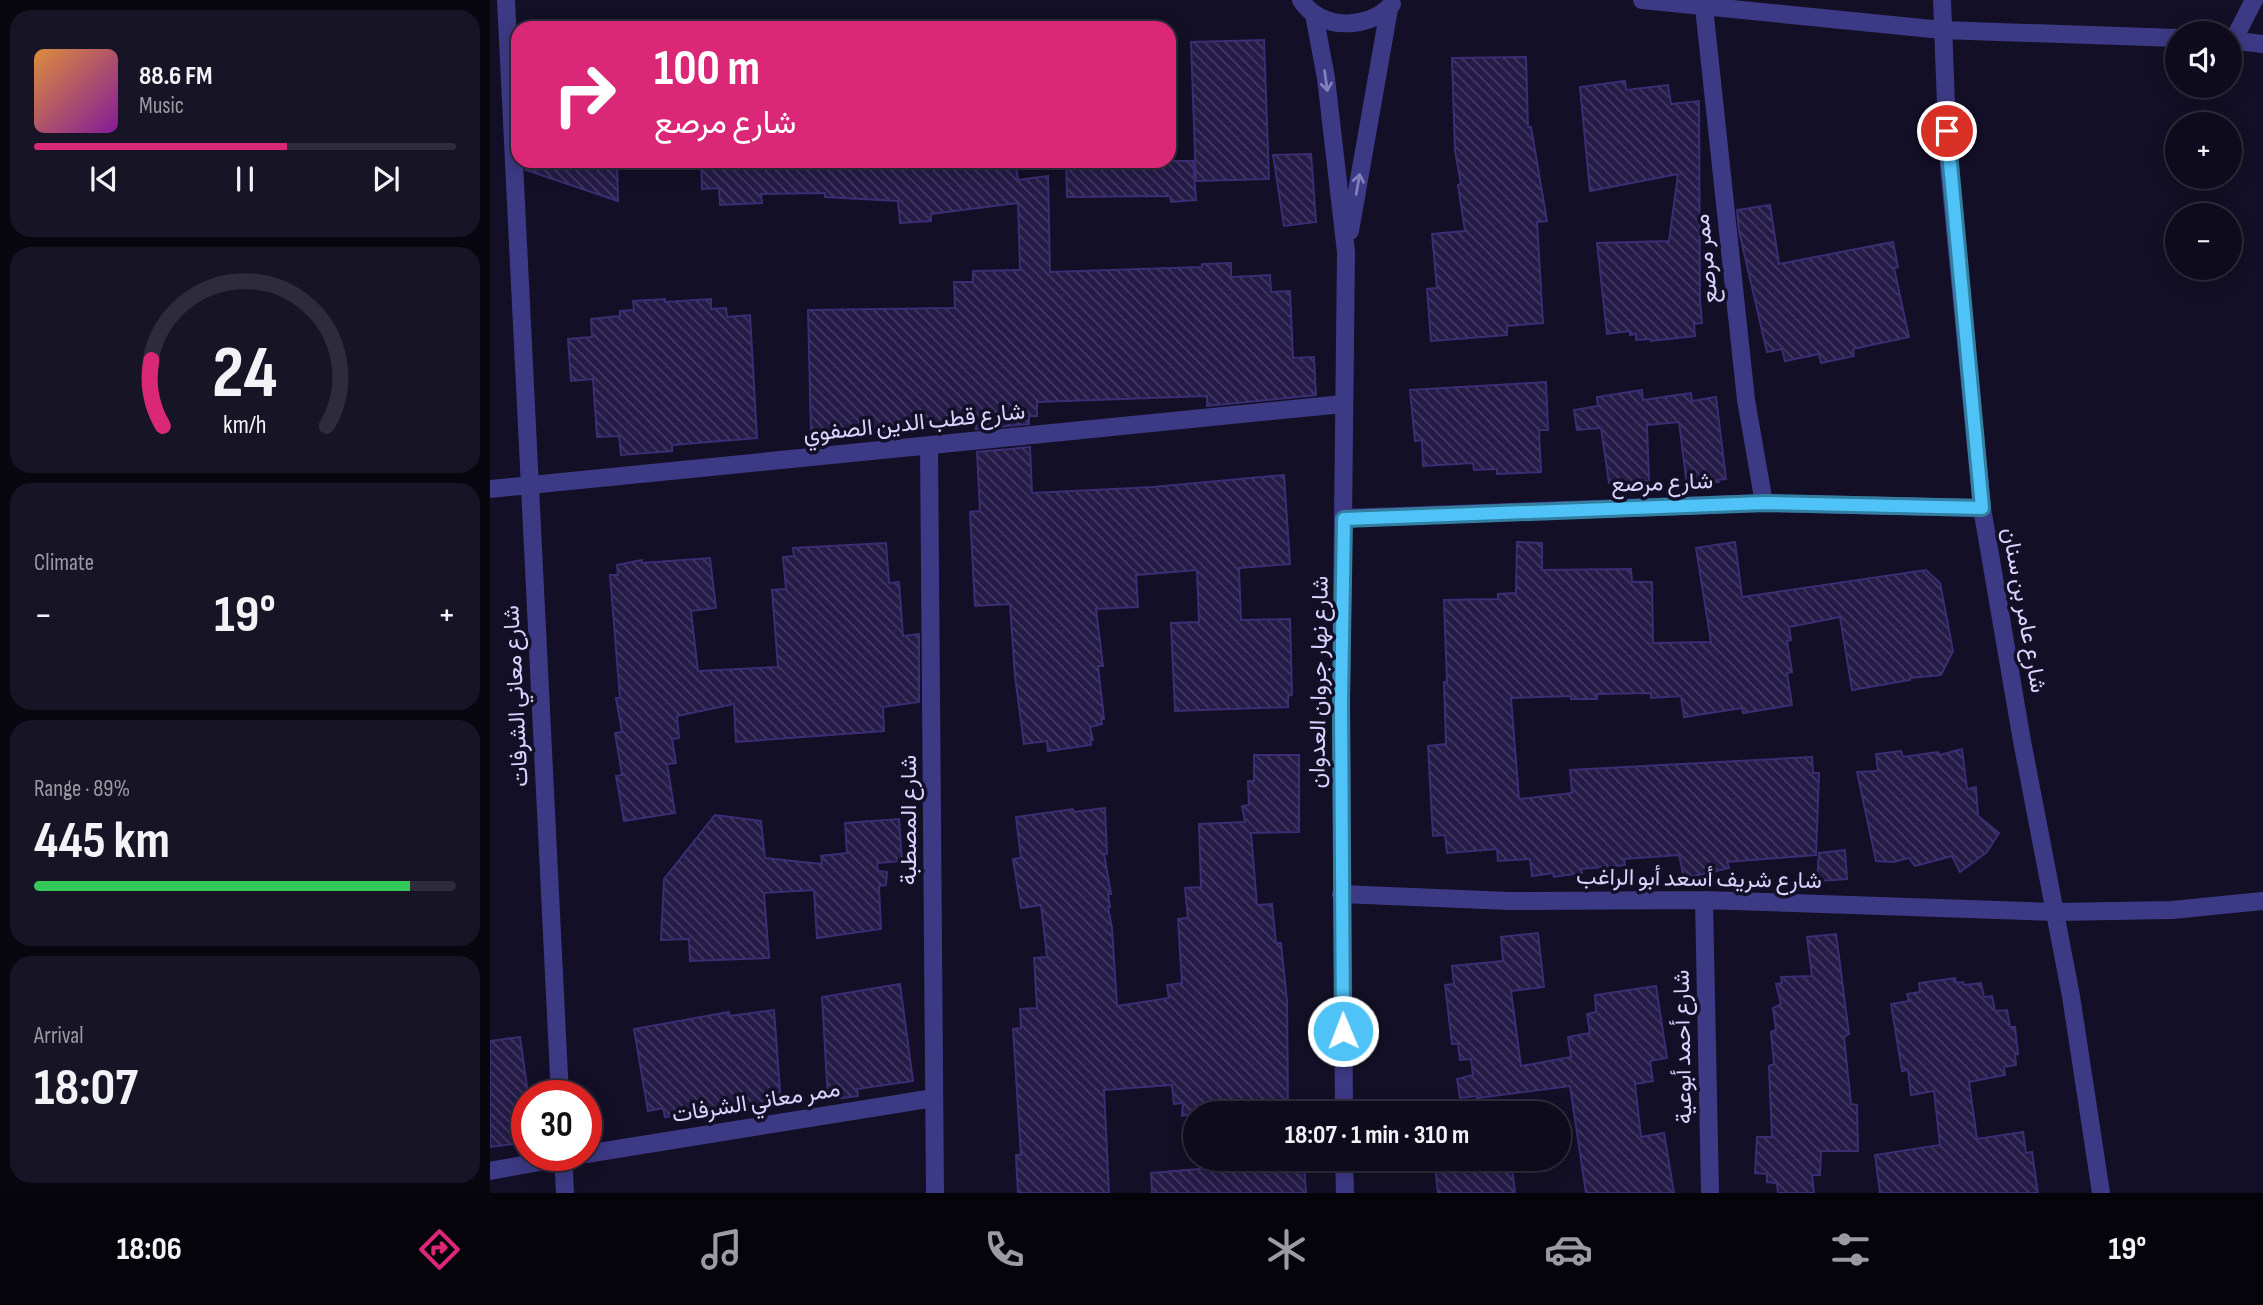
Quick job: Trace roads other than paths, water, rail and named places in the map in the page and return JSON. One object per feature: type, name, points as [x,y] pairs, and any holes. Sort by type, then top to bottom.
[{"type":"street","name":"شارع معاني الشرفات","points":[[506,0],[511,101]]},
{"type":"street","points":[[1642,0],[1942,30],[2165,38]]},
{"type":"street","name":"شارع عامر بن سنان","points":[[1942,0],[1948,156],[1982,508],[2022,741],[2071,996],[2101,1193]]},
{"type":"street","points":[[2242,21],[2254,0]]},
{"type":"street","points":[[1303,5],[1333,22],[1352,24],[1372,19],[1392,4]]},
{"type":"street","name":"شارع نهار جروان العدوان","points":[[1346,252],[1392,4]]},
{"type":"street","name":"شارع نهار جروان العدوان","points":[[1303,5],[1326,78],[1346,252],[1341,701],[1344,1101]]},
{"type":"street","name":"ممر مرصع","points":[[1704,7],[1746,400],[1764,503]]},
{"type":"street","points":[[2242,42],[2263,44]]},
{"type":"street","name":"شارع معاني الشرفات","points":[[514,168],[559,1080]]},
{"type":"street","name":"شارع قطب الدين الصفوي","points":[[490,489],[1343,404]]},
{"type":"street","name":"شارع المصطبة","points":[[929,446],[935,1193]]},
{"type":"street","name":"شارع مرصع","points":[[1344,519],[1764,503],[1982,508]]},
{"type":"street","name":"شارع شريف أسعد أبو الراغب","points":[[1341,894],[1509,901],[1704,900],[2056,912],[2172,910],[2263,901]]},
{"type":"street","name":"شارع أحمد أبوعية","points":[[1704,900],[1710,1193]]},
{"type":"street","name":"ممر معاني الشرفات","points":[[602,1151],[934,1098]]},
{"type":"street","points":[[490,1171],[511,1167]]},
{"type":"street","points":[[565,1193],[567,1171]]},
{"type":"street","points":[[1344,1171],[1345,1193]]}]
